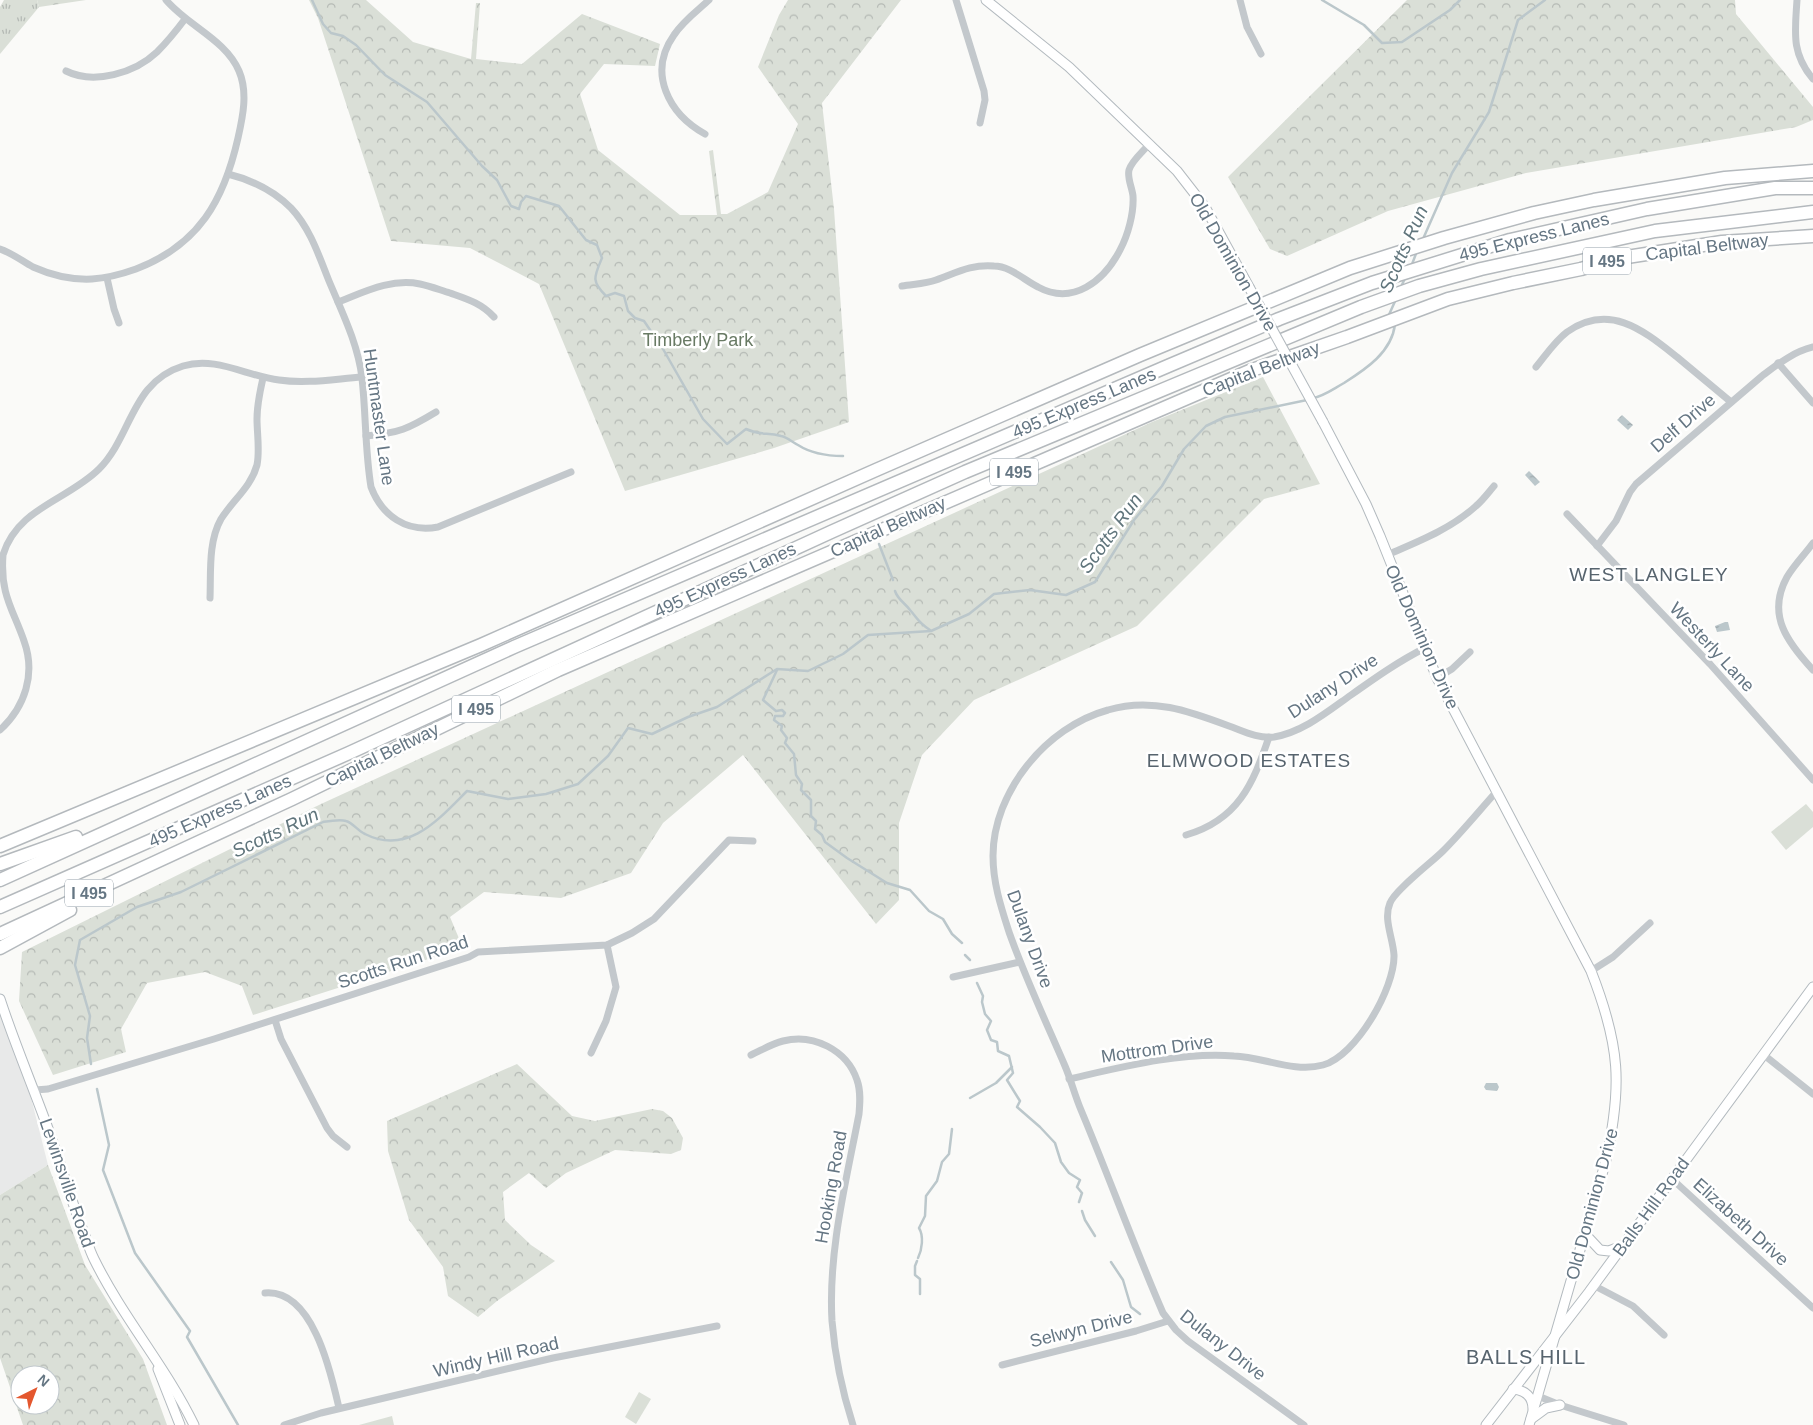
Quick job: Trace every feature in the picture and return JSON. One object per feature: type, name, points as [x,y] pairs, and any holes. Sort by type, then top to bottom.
[{"type":"highway","points":[[0,846],[481,645],[1140,355],[1350,268],[1384,256],[1526,215],[1594,200],[1725,178],[1813,171]]},
{"type":"highway","name":"495 Express Lanes","points":[[0,880],[514,646],[1279,319],[1372,283],[1510,240],[1647,209],[1775,188],[1813,188]]},
{"type":"highway","name":"495 Express Lanes","points":[[0,907],[180,829],[965,472],[1361,307],[1419,286],[1481,268],[1655,231],[1813,212]]},
{"type":"highway","name":"Capital Beltway","points":[[0,934],[179,852],[558,670],[1252,370],[1346,338],[1448,299],[1482,290],[1581,269],[1614,259],[1722,242],[1813,236]]},
{"type":"highway","points":[[0,864],[154,810]]},
{"type":"highway","points":[[0,948],[179,852]]},
{"type":"main road","name":"Old Dominion Drive","points":[[986,0],[1069,67],[1150,143],[1177,171],[1205,207],[1366,504],[1437,678],[1591,971],[1609,1021],[1614,1045],[1617,1084],[1613,1130],[1605,1164],[1531,1419]]},
{"type":"main road","name":"Balls Hill Road","points":[[1486,1425],[1593,1285],[1813,987]]},
{"type":"main road","name":"Lewinsville Road","points":[[0,999],[11,1033],[35,1090],[69,1194],[93,1257],[106,1283],[171,1382],[194,1425]]},
{"type":"main road","points":[[1585,1234],[1600,1250],[1609,1251],[1622,1246]]},
{"type":"main road","name":"Lewinsville Road","points":[[153,1357],[179,1424]]},
{"type":"main road","points":[[1514,1389],[1525,1391],[1531,1398],[1533,1404],[1531,1419]]},
{"type":"main road","points":[[1531,1419],[1546,1408],[1560,1405]]},
{"type":"street","points":[[0,249],[32,266],[60,276],[91,279],[107,278],[147,265],[164,256],[184,242],[202,223],[213,207],[228,174],[241,124],[244,94],[242,81],[236,65],[226,50],[185,19],[166,0]]},
{"type":"street","points":[[705,134],[688,123],[673,107],[664,90],[662,68],[672,36],[709,0]]},
{"type":"street","points":[[956,0],[984,91],[985,100],[980,123]]},
{"type":"street","points":[[1240,0],[1247,27],[1261,54]]},
{"type":"street","points":[[1797,0],[1794,36],[1799,57],[1813,79]]},
{"type":"street","points":[[66,71],[74,75],[88,77],[119,73],[133,67],[156,53],[185,19]]},
{"type":"street","points":[[902,286],[935,280],[963,269],[994,266],[1008,270],[1051,292],[1070,294],[1090,287],[1106,272],[1115,260],[1124,242],[1133,204],[1129,171],[1150,143]]},
{"type":"street","name":"Huntmaster Lane","points":[[228,174],[256,183],[268,190],[292,209],[311,237],[353,340],[362,377],[369,478],[375,498],[387,514],[398,522],[418,528],[438,527],[571,472]]},
{"type":"street","points":[[107,278],[118,324]]},
{"type":"street","points":[[338,302],[383,285],[408,282],[421,284],[473,301],[494,316]]},
{"type":"street","points":[[1536,367],[1557,341],[1577,326],[1599,320],[1624,322],[1646,332],[1731,402]]},
{"type":"street","name":"Delf Drive","points":[[1597,546],[1616,521],[1636,484],[1778,364],[1802,350],[1813,347]]},
{"type":"street","points":[[0,730],[17,710],[23,699],[29,675],[26,646],[6,605],[1,581],[3,556],[14,532],[30,515],[88,479],[99,470],[116,446],[143,394],[160,378],[183,366],[207,363],[226,366],[263,378],[296,382],[362,377]]},
{"type":"street","points":[[1778,364],[1813,404]]},
{"type":"street","points":[[210,598],[213,542],[216,531],[227,511],[248,486],[257,464],[258,403],[263,378]]},
{"type":"street","points":[[366,436],[403,431],[436,412]]},
{"type":"street","points":[[1387,556],[1464,516],[1477,506],[1494,486]]},
{"type":"street","name":"Westerly Lane","points":[[1567,514],[1710,664],[1813,780]]},
{"type":"street","points":[[1813,543],[1788,576],[1782,588],[1779,610],[1780,622],[1788,641],[1813,670]]},
{"type":"street","name":"Dulany Drive","points":[[1304,1425],[1188,1341],[1168,1321],[1148,1279],[1069,1078],[1020,962],[999,901],[993,866],[995,833],[1006,800],[1028,763],[1042,747],[1093,716],[1111,709],[1128,706],[1162,706],[1176,708],[1256,736],[1269,737],[1283,734],[1316,720],[1400,660],[1426,648]]},
{"type":"street","points":[[1437,678],[1452,669],[1470,652]]},
{"type":"street","points":[[1186,835],[1218,821],[1241,799],[1258,772],[1269,737]]},
{"type":"street","name":"Mottrom Drive","points":[[1069,1078],[1149,1062],[1191,1057],[1234,1056],[1305,1067],[1322,1066],[1334,1061],[1352,1045],[1364,1028],[1381,1000],[1388,983],[1393,967],[1394,955],[1387,913],[1393,898],[1446,848],[1497,792]]},
{"type":"street","name":"Scotts Run Road","points":[[35,1090],[48,1089],[94,1076],[275,1020],[478,952],[607,945],[632,933],[654,919],[730,840],[753,842]]},
{"type":"street","points":[[1591,971],[1613,957],[1650,924]]},
{"type":"street","points":[[591,1053],[606,1022],[616,987],[607,945]]},
{"type":"street","points":[[953,977],[1020,962]]},
{"type":"street","points":[[275,1020],[281,1039],[327,1128],[333,1136],[347,1147]]},
{"type":"street","name":"Hooking Road","points":[[751,1055],[784,1040],[805,1039],[819,1042],[838,1052],[852,1069],[857,1079],[860,1097],[859,1114],[836,1236],[832,1292],[832,1319],[838,1370],[853,1425]]},
{"type":"street","points":[[1764,1055],[1813,1094]]},
{"type":"street","name":"Elizabeth Drive","points":[[1672,1179],[1813,1308]]},
{"type":"street","points":[[1593,1285],[1633,1306],[1664,1335]]},
{"type":"street","points":[[265,1293],[286,1297],[306,1318],[324,1352],[339,1408]]},
{"type":"street","name":"Selwyn Drive","points":[[1002,1365],[1168,1321]]},
{"type":"street","name":"Windy Hill Road","points":[[284,1425],[339,1408],[552,1358],[717,1326]]},
{"type":"street","points":[[1538,1396],[1624,1425]]},
{"type":"shaded area","points":[[0,1014],[22,1062],[48,1165],[0,1195]]},
{"type":"green space","points":[[4,0],[37,0],[39,7],[0,54],[0,7]]},
{"type":"green space","points":[[37,0],[86,0],[39,7]]},
{"type":"green space","name":"Timberly Park","points":[[309,0],[366,0],[413,42],[471,59],[476,3],[480,3],[476,59],[522,64],[582,14],[660,44],[655,66],[604,64],[580,94],[598,150],[680,215],[717,215],[709,151],[713,150],[721,214],[727,214],[768,192],[798,124],[758,67],[779,15],[788,0],[901,0],[822,103],[834,209],[849,422],[774,448],[625,491],[539,284],[470,248],[391,241],[318,18]]},
{"type":"green space","points":[[1407,0],[1735,0],[1736,14],[1813,107],[1813,120],[1796,127],[1526,173],[1388,211],[1287,256],[1270,249],[1228,177]]},
{"type":"green space","points":[[1263,377],[1320,484],[1264,499],[1137,626],[974,700],[922,755],[899,823],[899,900],[876,924],[743,755],[663,823],[631,873],[561,898],[484,892],[450,917],[463,948],[253,1015],[242,986],[205,972],[147,983],[121,1029],[126,1052],[53,1075],[19,1001],[22,952],[321,804],[1152,422]]},
{"type":"green space","points":[[1806,804],[1813,812],[1813,827],[1786,850],[1771,832]]},
{"type":"green space","points":[[517,1064],[572,1116],[595,1121],[652,1109],[663,1111],[672,1118],[683,1138],[681,1150],[671,1154],[615,1150],[566,1173],[546,1188],[529,1173],[503,1192],[505,1220],[531,1245],[555,1261],[497,1301],[478,1317],[448,1296],[443,1267],[409,1220],[388,1151],[387,1121]]},
{"type":"green space","points":[[48,1165],[85,1265],[143,1359],[167,1425],[23,1425],[20,1415],[60,1415],[60,1365],[10,1365],[10,1387],[0,1358],[0,1195]]},
{"type":"green space","points":[[639,1392],[651,1399],[636,1424],[625,1417]]},
{"type":"green space","points":[[392,1416],[394,1425],[359,1425]]},
{"type":"water","points":[[1622,415],[1633,425],[1628,430],[1617,420]]},
{"type":"water","points":[[1529,471],[1540,482],[1535,486],[1525,475]]},
{"type":"water","points":[[1728,622],[1730,630],[1717,632],[1715,626]]},
{"type":"water","points":[[1486,1083],[1497,1083],[1499,1087],[1497,1091],[1486,1090],[1484,1087]]},
{"type":"waterway","points":[[312,0],[323,24],[331,33],[343,36],[356,45],[385,75],[427,102],[482,166],[497,180],[511,206],[519,209],[521,202],[526,196],[559,206],[586,240],[597,245],[602,258],[595,278],[598,286],[606,296],[615,293],[624,296],[628,311],[635,318],[644,321],[663,349],[703,419],[727,444],[746,429],[787,438],[803,448],[814,452],[843,456]]},
{"type":"waterway","points":[[1322,0],[1364,25],[1382,43],[1402,42],[1450,10],[1460,0]]},
{"type":"waterway","name":"Scotts Run","points":[[1423,239],[1452,173],[1489,112],[1518,20],[1545,0]]},
{"type":"waterway","name":"Scotts Run","points":[[1411,267],[1417,251]]},
{"type":"waterway","name":"Scotts Run","points":[[1401,287],[1406,276]]},
{"type":"waterway","name":"Scotts Run","points":[[1388,317],[1396,299]]},
{"type":"waterway","name":"Scotts Run","points":[[1313,398],[1325,394],[1344,383],[1377,359],[1389,343],[1395,324]]},
{"type":"waterway","name":"Scotts Run","points":[[91,1064],[87,1038],[90,1016],[75,965],[80,940],[137,907],[181,892],[323,822],[346,821],[365,834],[381,840],[395,841],[409,837],[434,823],[467,791],[508,799],[546,794],[578,784],[608,756],[628,728],[652,734],[688,717],[717,707],[777,669],[808,671],[843,654],[868,635],[931,631],[969,614],[994,594],[1030,590],[1066,595],[1095,582],[1134,520],[1162,486],[1184,449],[1206,426],[1225,417],[1307,400]]},
{"type":"waterway","points":[[879,544],[893,580]]},
{"type":"waterway","points":[[895,591],[919,621],[930,630]]},
{"type":"waterway","points":[[777,670],[763,700],[776,711],[782,710],[785,713],[783,716],[775,716],[774,720],[782,726],[781,730],[787,738],[785,743],[794,754],[796,775],[802,784],[801,790],[811,800],[811,816],[816,821],[815,829],[822,835],[825,842],[847,858],[887,883],[910,890],[929,911],[943,919],[952,934],[962,943]]},
{"type":"waterway","points":[[965,955],[970,960]]},
{"type":"waterway","points":[[977,983],[983,996],[982,1002],[985,1014],[991,1021],[987,1030],[991,1040],[997,1042],[998,1051],[1009,1056],[1013,1073],[1007,1080],[1020,1101],[1017,1107],[1055,1143],[1061,1162],[1069,1173],[1080,1180],[1077,1187],[1082,1193],[1079,1202]]},
{"type":"waterway","points":[[970,1098],[996,1083],[1012,1067]]},
{"type":"waterway","points":[[97,1089],[109,1145],[103,1170],[135,1253],[190,1331],[187,1337],[238,1425]]},
{"type":"waterway","points":[[918,1258],[922,1243],[922,1235],[919,1228],[925,1216],[926,1196],[937,1181],[942,1162],[949,1154],[952,1129]]},
{"type":"waterway","points":[[1082,1211],[1095,1236]]},
{"type":"waterway","points":[[917,1261],[915,1275],[920,1279],[920,1294]]},
{"type":"waterway","points":[[1111,1262],[1123,1280],[1131,1307],[1140,1314]]},
{"type":"district","name":"WEST LANGLEY","points":[[1649,574]]},
{"type":"district","name":"ELMWOOD ESTATES","points":[[1249,760]]},
{"type":"district","name":"BALLS HILL","points":[[1526,1357]]}]
